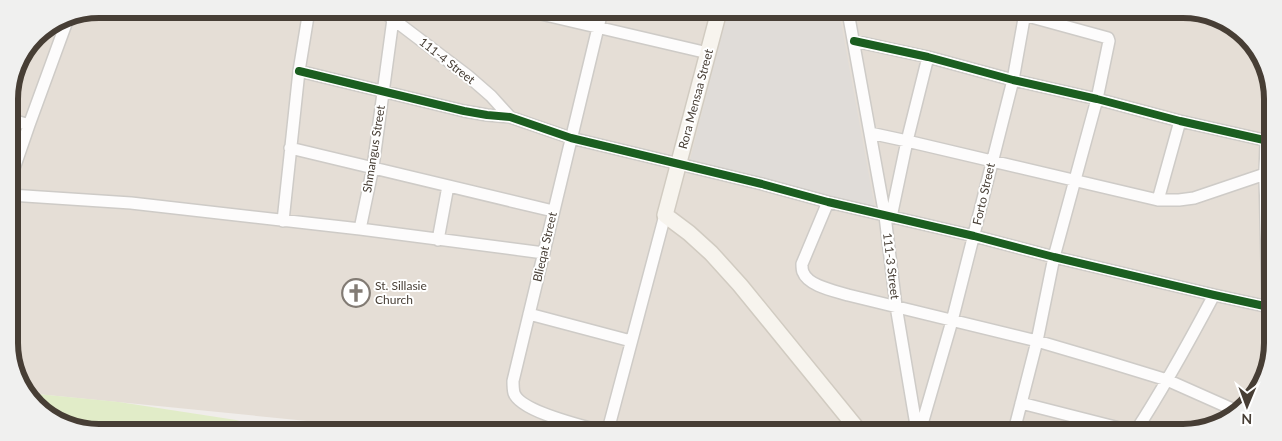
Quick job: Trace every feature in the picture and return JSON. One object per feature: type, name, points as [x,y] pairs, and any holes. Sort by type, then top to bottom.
[{"type":"main road","name":"Rora Mensaa Street","points":[[665,215],[717,18]]},
{"type":"main road","points":[[665,215],[711,253],[740,285],[853,423]]},
{"type":"street","points":[[283,221],[299,71],[308,18]]},
{"type":"street","name":"Shmangus Street","points":[[360,229],[373,167],[382,91],[394,18]]},
{"type":"street","name":"111-4 Street","points":[[400,18],[491,96],[510,117]]},
{"type":"street","name":"Blieqat Street","points":[[575,424],[549,416],[519,400],[514,392],[513,381],[599,18]]},
{"type":"street","points":[[602,18],[708,53]]},
{"type":"street","name":"111-3 Street","points":[[849,18],[870,133],[888,216],[896,306],[918,423]]},
{"type":"street","name":"Forto Street","points":[[921,423],[952,321],[974,236],[1013,80],[1024,18]]},
{"type":"street","points":[[1016,423],[1037,341],[1054,257],[1097,98],[1109,39],[1038,18]]},
{"type":"street","points":[[18,159],[66,25]]},
{"type":"street","points":[[854,41],[928,57],[1013,80],[1097,98],[1180,121],[1264,140]]},
{"type":"street","points":[[888,216],[928,57]]},
{"type":"street","points":[[299,71],[464,111],[510,117],[571,138],[1054,257],[1264,306]]},
{"type":"street","points":[[18,121],[29,125]]},
{"type":"street","points":[[1158,200],[1180,121]]},
{"type":"street","points":[[870,133],[1158,200],[1194,198],[1264,173]]},
{"type":"street","points":[[290,148],[553,211]]},
{"type":"street","points":[[438,240],[448,186]]},
{"type":"street","points":[[18,196],[132,203],[360,229],[544,253]]},
{"type":"street","points":[[828,202],[802,264],[803,273],[809,280],[821,287],[1037,341],[1167,380],[1222,404]]},
{"type":"street","points":[[610,424],[665,215]]},
{"type":"street","points":[[1141,423],[1179,360],[1214,295]]},
{"type":"street","points":[[529,314],[631,341]]},
{"type":"street","points":[[1021,403],[1100,423]]},
{"type":"shaded area","points":[[99,18],[1194,18],[1204,20],[1224,28],[1241,41],[1254,58],[1263,83],[1264,353],[1254,381],[1222,381],[1222,414],[1204,421],[1189,423],[336,424],[36,394],[24,373],[19,358],[18,342],[18,93],[20,78],[34,49],[58,28],[83,19]]},
{"type":"shaded area","points":[[725,18],[840,18],[875,209],[689,164]]},
{"type":"green space","points":[[36,394],[119,402],[236,420],[250,424],[88,423],[58,413]]},
{"type":"cycle path","points":[[854,41],[928,57],[1013,80],[1264,140]]},
{"type":"cycle path","points":[[299,71],[464,111],[510,117],[571,138],[1054,257],[1264,306]]},
{"type":"place","name":"St. Sillasie Church","points":[[356,293]]}]
